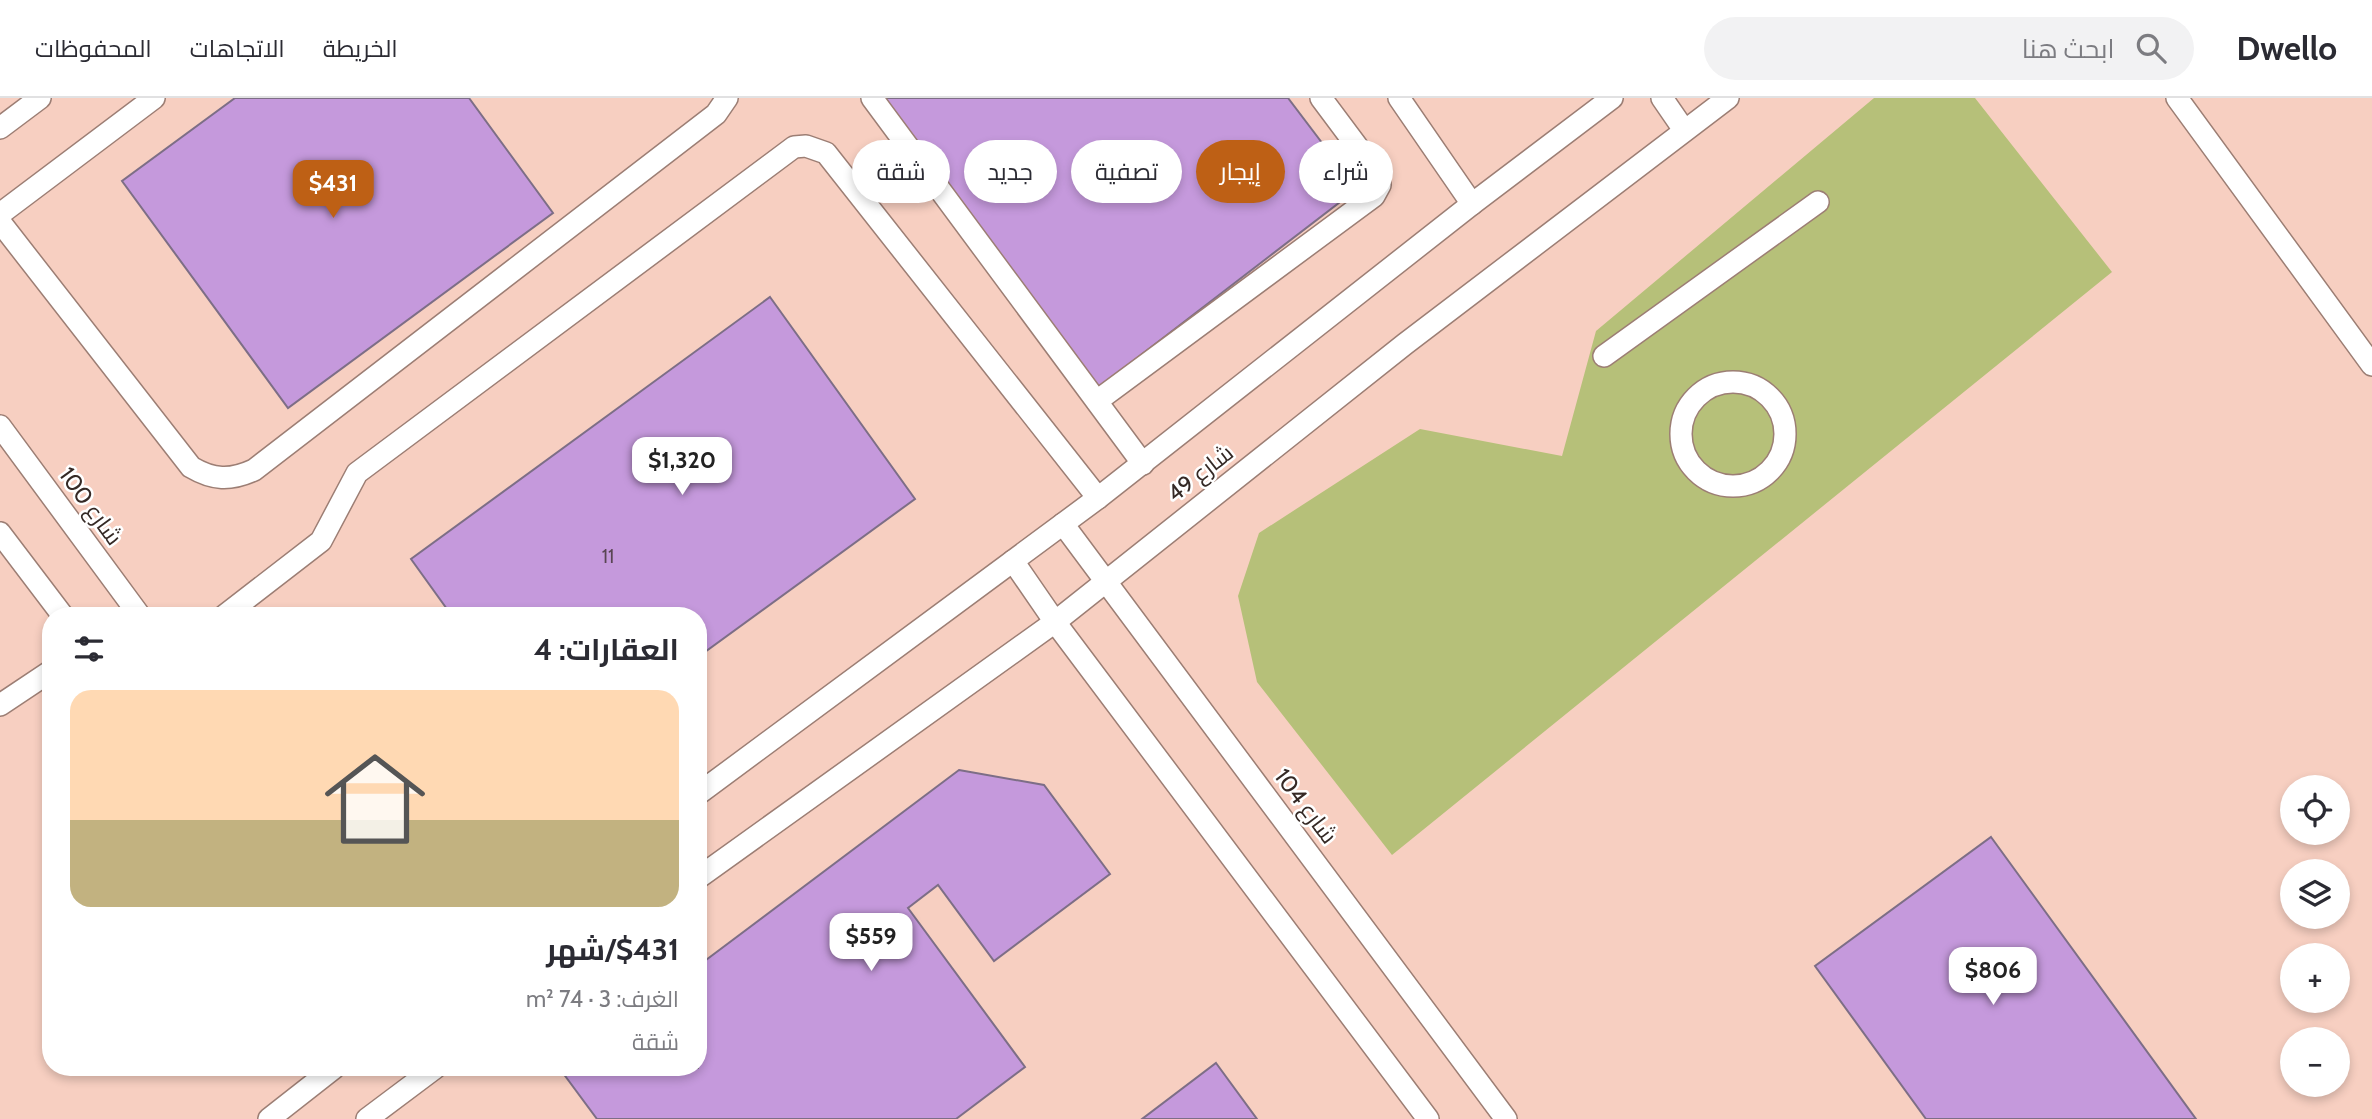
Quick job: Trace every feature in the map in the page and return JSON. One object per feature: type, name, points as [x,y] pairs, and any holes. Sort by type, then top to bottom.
[{"type":"lane","points":[[0,128],[40,98]]},
{"type":"lane","points":[[0,214],[154,98]]},
{"type":"lane","points":[[0,222],[191,467],[205,475],[222,479],[239,477],[254,470],[716,114],[727,98]]},
{"type":"lane","points":[[872,98],[1143,464]]},
{"type":"lane","points":[[1097,401],[1374,195],[1380,185],[1377,173],[1321,98]]},
{"type":"lane","points":[[1399,98],[1472,204]]},
{"type":"lane","name":"شارع 49","points":[[707,787],[1143,464],[1472,204],[1612,98]]},
{"type":"lane","points":[[1662,98],[1684,130]]},
{"type":"lane","name":"شارع 49","points":[[707,872],[1055,622],[1405,344],[1728,98]]},
{"type":"lane","points":[[2176,98],[2372,365]]},
{"type":"lane","points":[[236,607],[321,541],[356,473],[794,147],[806,146],[826,153],[1098,498]]},
{"type":"lane","points":[[1604,356],[1818,202]]},
{"type":"lane","points":[[1739,381],[1754,385],[1778,406],[1784,420],[1784,443],[1776,465],[1765,476],[1751,484],[1735,486],[1706,478],[1693,468],[1685,454],[1681,436],[1684,416],[1693,400],[1708,387],[1739,381]]},
{"type":"lane","name":"شارع 100","points":[[0,426],[133,607]]},
{"type":"lane","points":[[0,458],[23,457]]},
{"type":"lane","name":"شارع 104","points":[[1063,524],[1506,1119]]},
{"type":"lane","points":[[0,533],[56,607]]},
{"type":"lane","points":[[1013,561],[1055,622],[1428,1119]]},
{"type":"lane","points":[[0,705],[42,677]]},
{"type":"lane","points":[[269,1119],[324,1076]]},
{"type":"lane","points":[[367,1119],[410,1076]]},
{"type":"shaded area","points":[[0,98],[2372,98],[2372,1119],[0,1119]]},
{"type":"green space","points":[[1874,98],[1975,98],[2112,272],[1392,855],[1257,682],[1238,596],[1259,533],[1420,429],[1562,456],[1596,331]]},
{"type":"building","points":[[235,98],[469,98],[553,213],[288,408],[122,181]]},
{"type":"building","points":[[877,98],[1288,98],[1320,140],[1299,140],[1299,203],[1339,203],[1098,388],[950,194],[950,140],[909,140]]},
{"type":"building","points":[[770,297],[915,499],[707,650],[707,607],[446,607],[411,559]]},
{"type":"building","points":[[959,770],[1044,785],[1110,874],[994,961],[938,885],[908,908],[1025,1067],[956,1119],[597,1119],[565,1076],[707,1076],[707,959]]},
{"type":"building","points":[[1991,837],[2196,1119],[1926,1119],[1815,966]]},
{"type":"building","points":[[1216,1063],[1257,1119],[1142,1119]]}]
